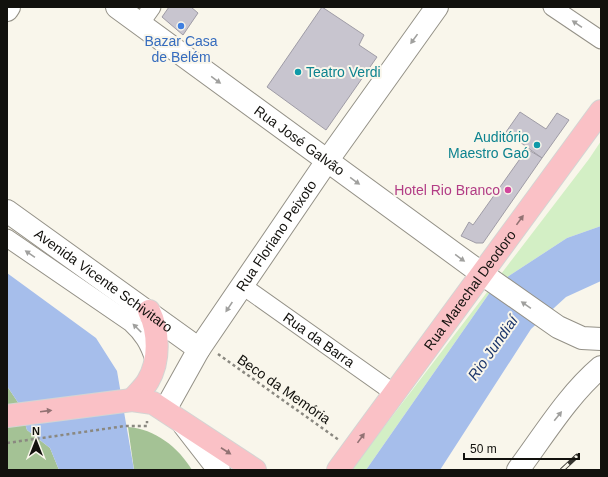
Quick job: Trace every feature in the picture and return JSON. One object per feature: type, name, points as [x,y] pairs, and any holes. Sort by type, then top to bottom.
[{"type":"main road","name":"Rua José Galvão","points":[[117,7],[146,16],[327,161],[486,277],[558,327],[591,338]]},
{"type":"main road","name":"Rua Floriano Peixoto","points":[[173,416],[202,347],[327,161],[437,7]]},
{"type":"main road","name":"Rua Marechal Deodoro","points":[[338,470],[394,393],[486,277],[601,111]]},
{"type":"main road","name":"Avenida Vicente Schivitaro","points":[[7,211],[148,311],[202,347]]},
{"type":"main road","points":[[132,400],[147,382],[154,362],[156,335],[154,321],[148,311]]},
{"type":"main road","points":[[518,470],[553,422],[596,371],[588,350],[591,338]]},
{"type":"main road","points":[[7,416],[132,400],[153,403],[255,470]]},
{"type":"main road","points":[[173,416],[219,470]]},
{"type":"street","points":[[552,7],[601,40]]},
{"type":"street","name":"Avenida Vicente Schivitaro","points":[[7,238],[131,323],[142,334],[149,346],[154,362]]},
{"type":"street","name":"Rua da Barra","points":[[243,286],[394,393]]},
{"type":"path","name":"Beco da Memória","points":[[202,347],[353,450]]},
{"type":"path","points":[[7,443],[139,425]]},
{"type":"green space","points":[[601,141],[601,226],[567,238],[495,285],[366,470],[351,470],[589,159]]},
{"type":"green space","points":[[7,386],[19,404],[27,430],[50,448],[59,470],[7,470]]},
{"type":"green space","points":[[128,427],[147,431],[165,441],[180,454],[192,470],[134,470]]},
{"type":"water","name":"Rio Jundiaí","points":[[601,226],[601,281],[566,297],[531,329],[440,470],[366,470],[495,285],[567,238]]},
{"type":"water","points":[[7,273],[96,338],[117,371],[134,470],[59,470],[50,448],[27,430],[19,404],[7,386]]},
{"type":"building","name":"Bazar Casa de Belém","points":[[169,7],[191,7],[198,13],[183,35],[162,17]]},
{"type":"building","points":[[322,7],[364,35],[359,45],[377,57],[326,130],[267,87]]},
{"type":"building","name":"Auditório Maestro Gaó","points":[[520,112],[546,129],[557,113],[569,120],[542,158],[506,132]]},
{"type":"building","name":"Hotel Rio Branco","points":[[527,149],[542,158],[483,243],[476,243],[461,236],[469,222],[473,225]]},
{"type":"railway","points":[[562,470],[577,456]]},
{"type":"place","name":"Bazar Casa de Belém","points":[[181,26]]},
{"type":"place","name":"Teatro Verdi","points":[[298,72]]},
{"type":"place","name":"Auditório Maestro Gaó","points":[[537,145]]},
{"type":"place","name":"Hotel Rio Branco","points":[[508,190]]}]
